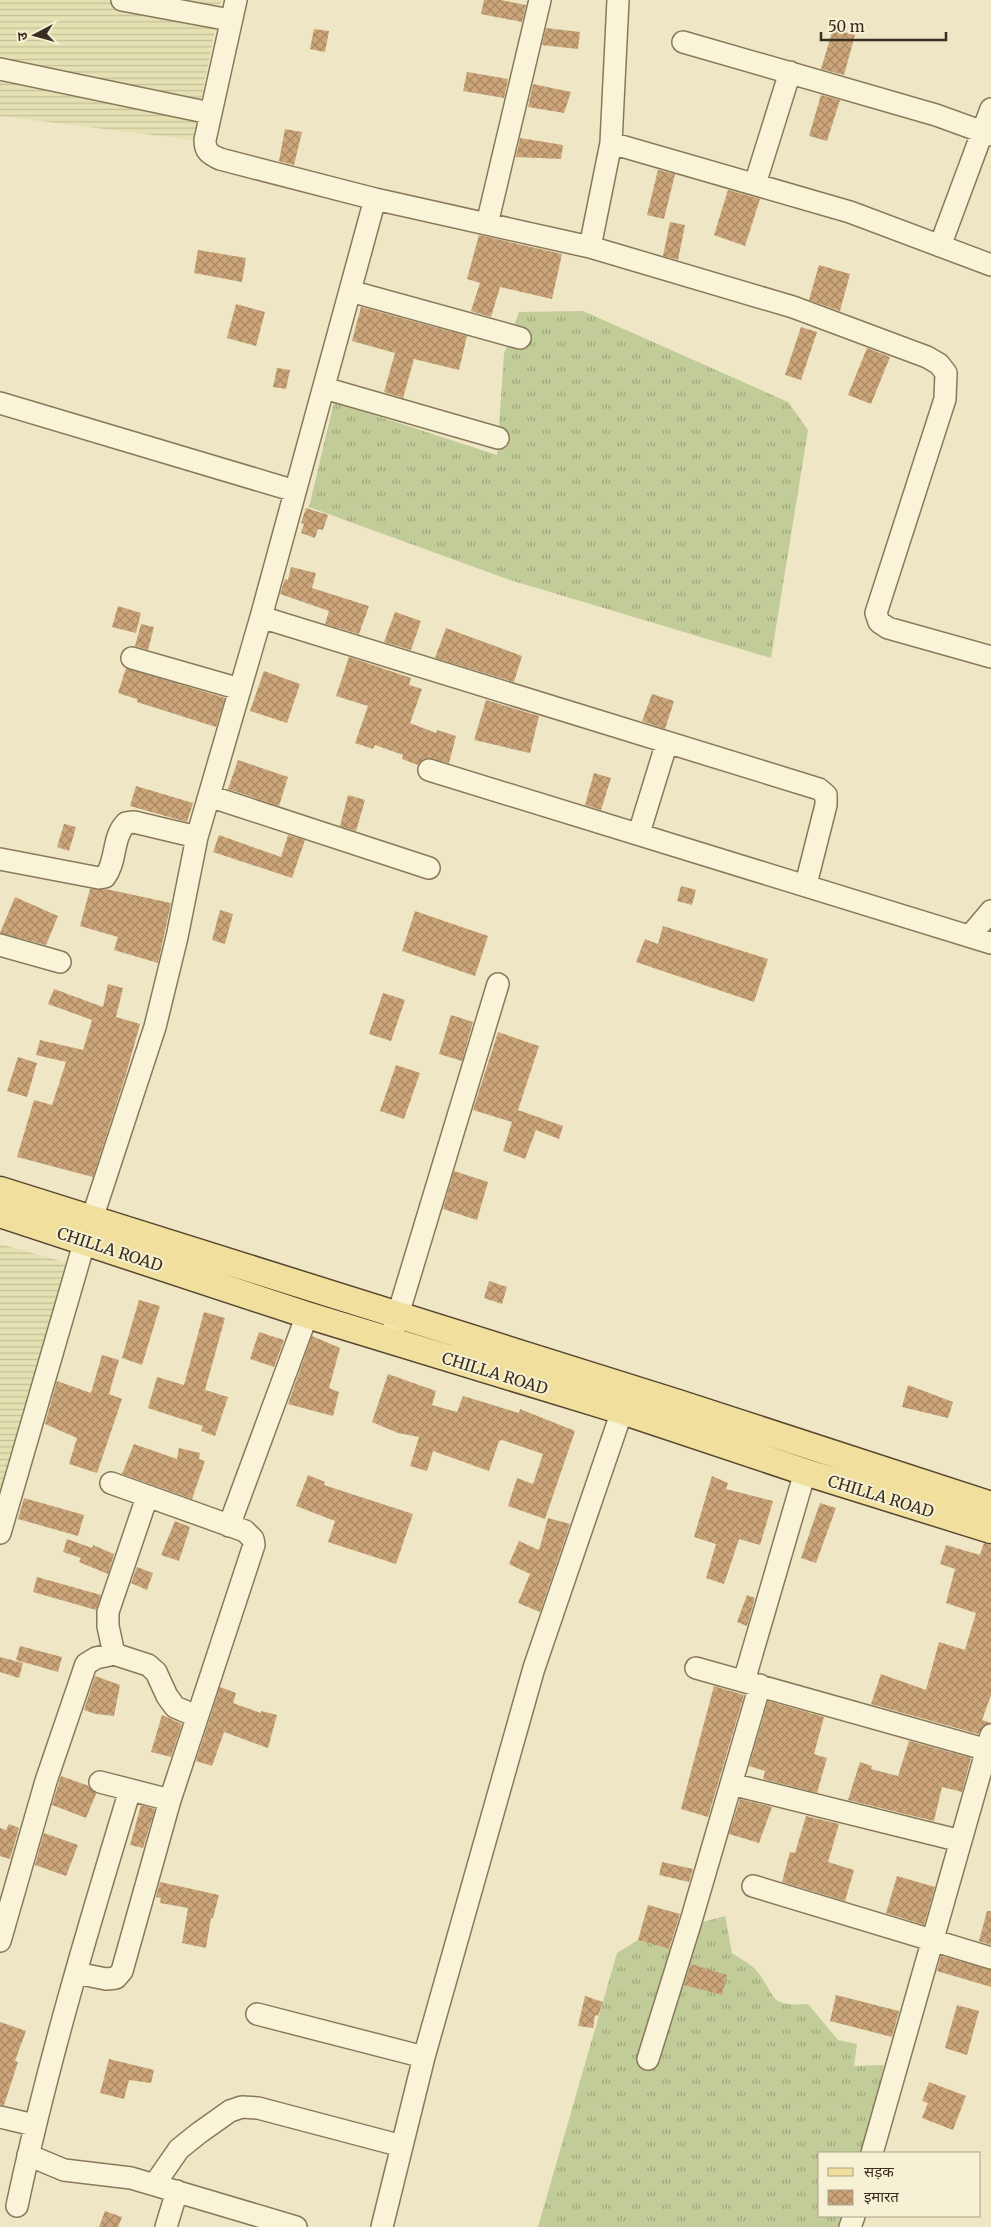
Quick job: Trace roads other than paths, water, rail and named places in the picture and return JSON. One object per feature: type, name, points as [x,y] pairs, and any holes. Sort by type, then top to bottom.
[{"type":"main road","name":"CHILLA ROAD","points":[[0,1190],[89,1230],[307,1316],[622,1411],[805,1472],[991,1530]]},
{"type":"main road","name":"CHILLA ROAD","points":[[0,1214],[89,1230],[397,1314],[678,1403],[991,1506]]},
{"type":"street","points":[[122,0],[233,10],[205,140],[205,148],[210,155],[375,199],[590,248],[793,307],[927,357],[939,364],[946,373],[945,399],[876,613],[879,622],[888,628],[991,657]]},
{"type":"street","points":[[487,224],[540,0]]},
{"type":"street","points":[[590,248],[611,143],[618,0]]},
{"type":"street","points":[[683,42],[936,115],[987,134]]},
{"type":"street","points":[[0,69],[210,113]]},
{"type":"street","points":[[755,184],[790,72]]},
{"type":"street","points":[[940,246],[987,134],[991,109]]},
{"type":"street","points":[[611,143],[850,212],[991,265]]},
{"type":"street","points":[[0,1533],[89,1230],[155,1027],[177,937],[197,837],[261,617],[375,199]]},
{"type":"street","points":[[350,291],[520,338]]},
{"type":"street","points":[[324,388],[498,438]]},
{"type":"street","points":[[0,403],[295,491]]},
{"type":"street","points":[[261,617],[819,788],[826,795],[826,805],[806,884]]},
{"type":"street","points":[[132,658],[240,689]]},
{"type":"street","points":[[638,833],[667,742]]},
{"type":"street","points":[[429,770],[806,884],[991,943]]},
{"type":"street","points":[[209,796],[429,868]]},
{"type":"street","points":[[0,859],[99,878],[105,877],[110,870],[120,828],[126,823],[134,822],[197,837]]},
{"type":"street","points":[[970,936],[991,910]]},
{"type":"street","points":[[0,945],[60,962]]},
{"type":"street","points":[[390,1340],[498,984]]},
{"type":"street","points":[[229,1526],[307,1316]]},
{"type":"street","points":[[382,2227],[424,2057],[534,1668],[622,1411]]},
{"type":"street","points":[[648,2059],[731,1784],[752,1683],[805,1472]]},
{"type":"street","points":[[76,1973],[116,1978],[122,1971],[170,1800],[196,1716],[254,1545],[250,1534],[110,1483]]},
{"type":"street","points":[[114,1654],[108,1626],[108,1612],[147,1496]]},
{"type":"street","points":[[0,1941],[46,1781],[80,1675],[86,1664],[96,1658],[114,1654],[148,1665],[156,1672],[167,1696],[176,1707],[196,1716]]},
{"type":"street","points":[[696,1668],[990,1745],[872,2152]]},
{"type":"street","points":[[100,1782],[170,1800]]},
{"type":"street","points":[[731,1784],[961,1842]]},
{"type":"street","points":[[17,2206],[34,2126],[76,1973],[130,1790]]},
{"type":"street","points":[[753,1886],[991,1958]]},
{"type":"street","points":[[257,2014],[424,2057]]},
{"type":"street","points":[[154,2185],[179,2148],[230,2111],[242,2107],[258,2108],[402,2146]]},
{"type":"street","points":[[0,2117],[34,2126]]},
{"type":"street","points":[[28,2155],[64,2170],[131,2178],[296,2227]]},
{"type":"street","points":[[166,2227],[177,2191]]}]
